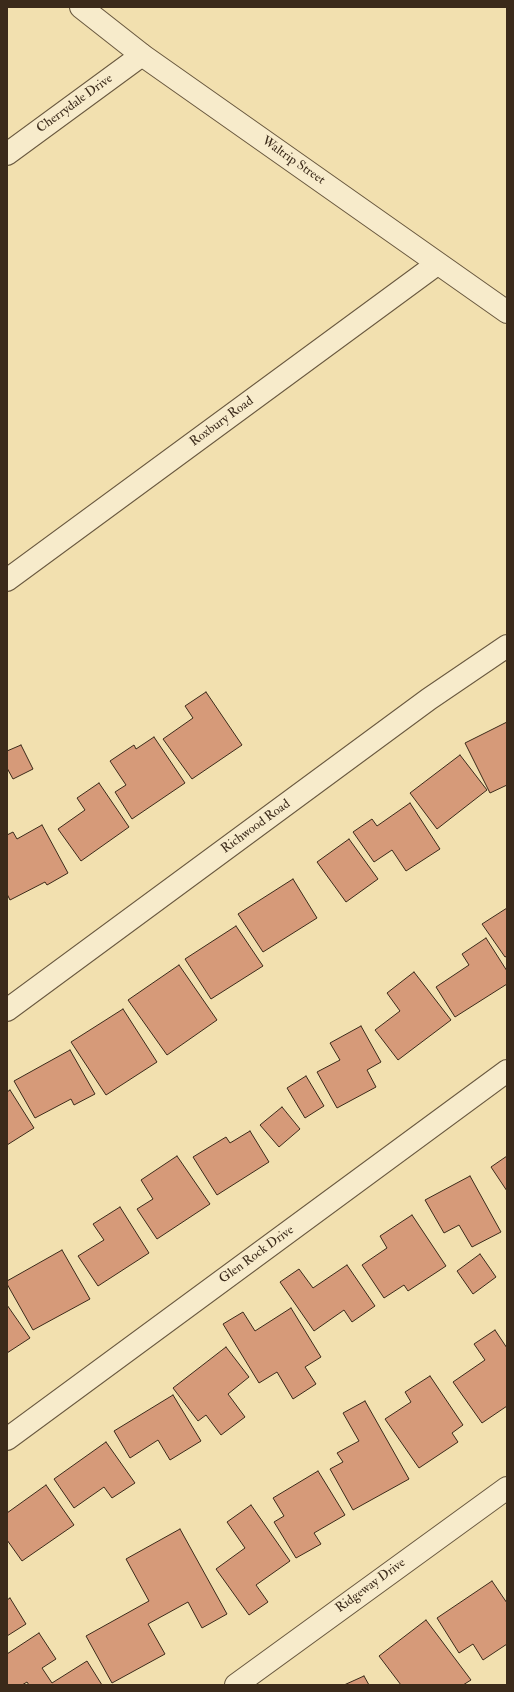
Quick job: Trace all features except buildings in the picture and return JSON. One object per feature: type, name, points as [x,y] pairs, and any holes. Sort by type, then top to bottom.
[{"type":"street","name":"Waltrip Street","points":[[81,7],[142,55],[507,312]]},
{"type":"street","name":"Cherrydale Drive","points":[[7,154],[142,55]]},
{"type":"street","name":"Roxbury Road","points":[[7,580],[437,264]]},
{"type":"street","name":"Richwood Road","points":[[7,1010],[429,699],[507,646]]},
{"type":"street","name":"Glen Rock Drive","points":[[7,1439],[507,1071]]},
{"type":"street","name":"Ridgeway Drive","points":[[236,1685],[507,1488]]}]
